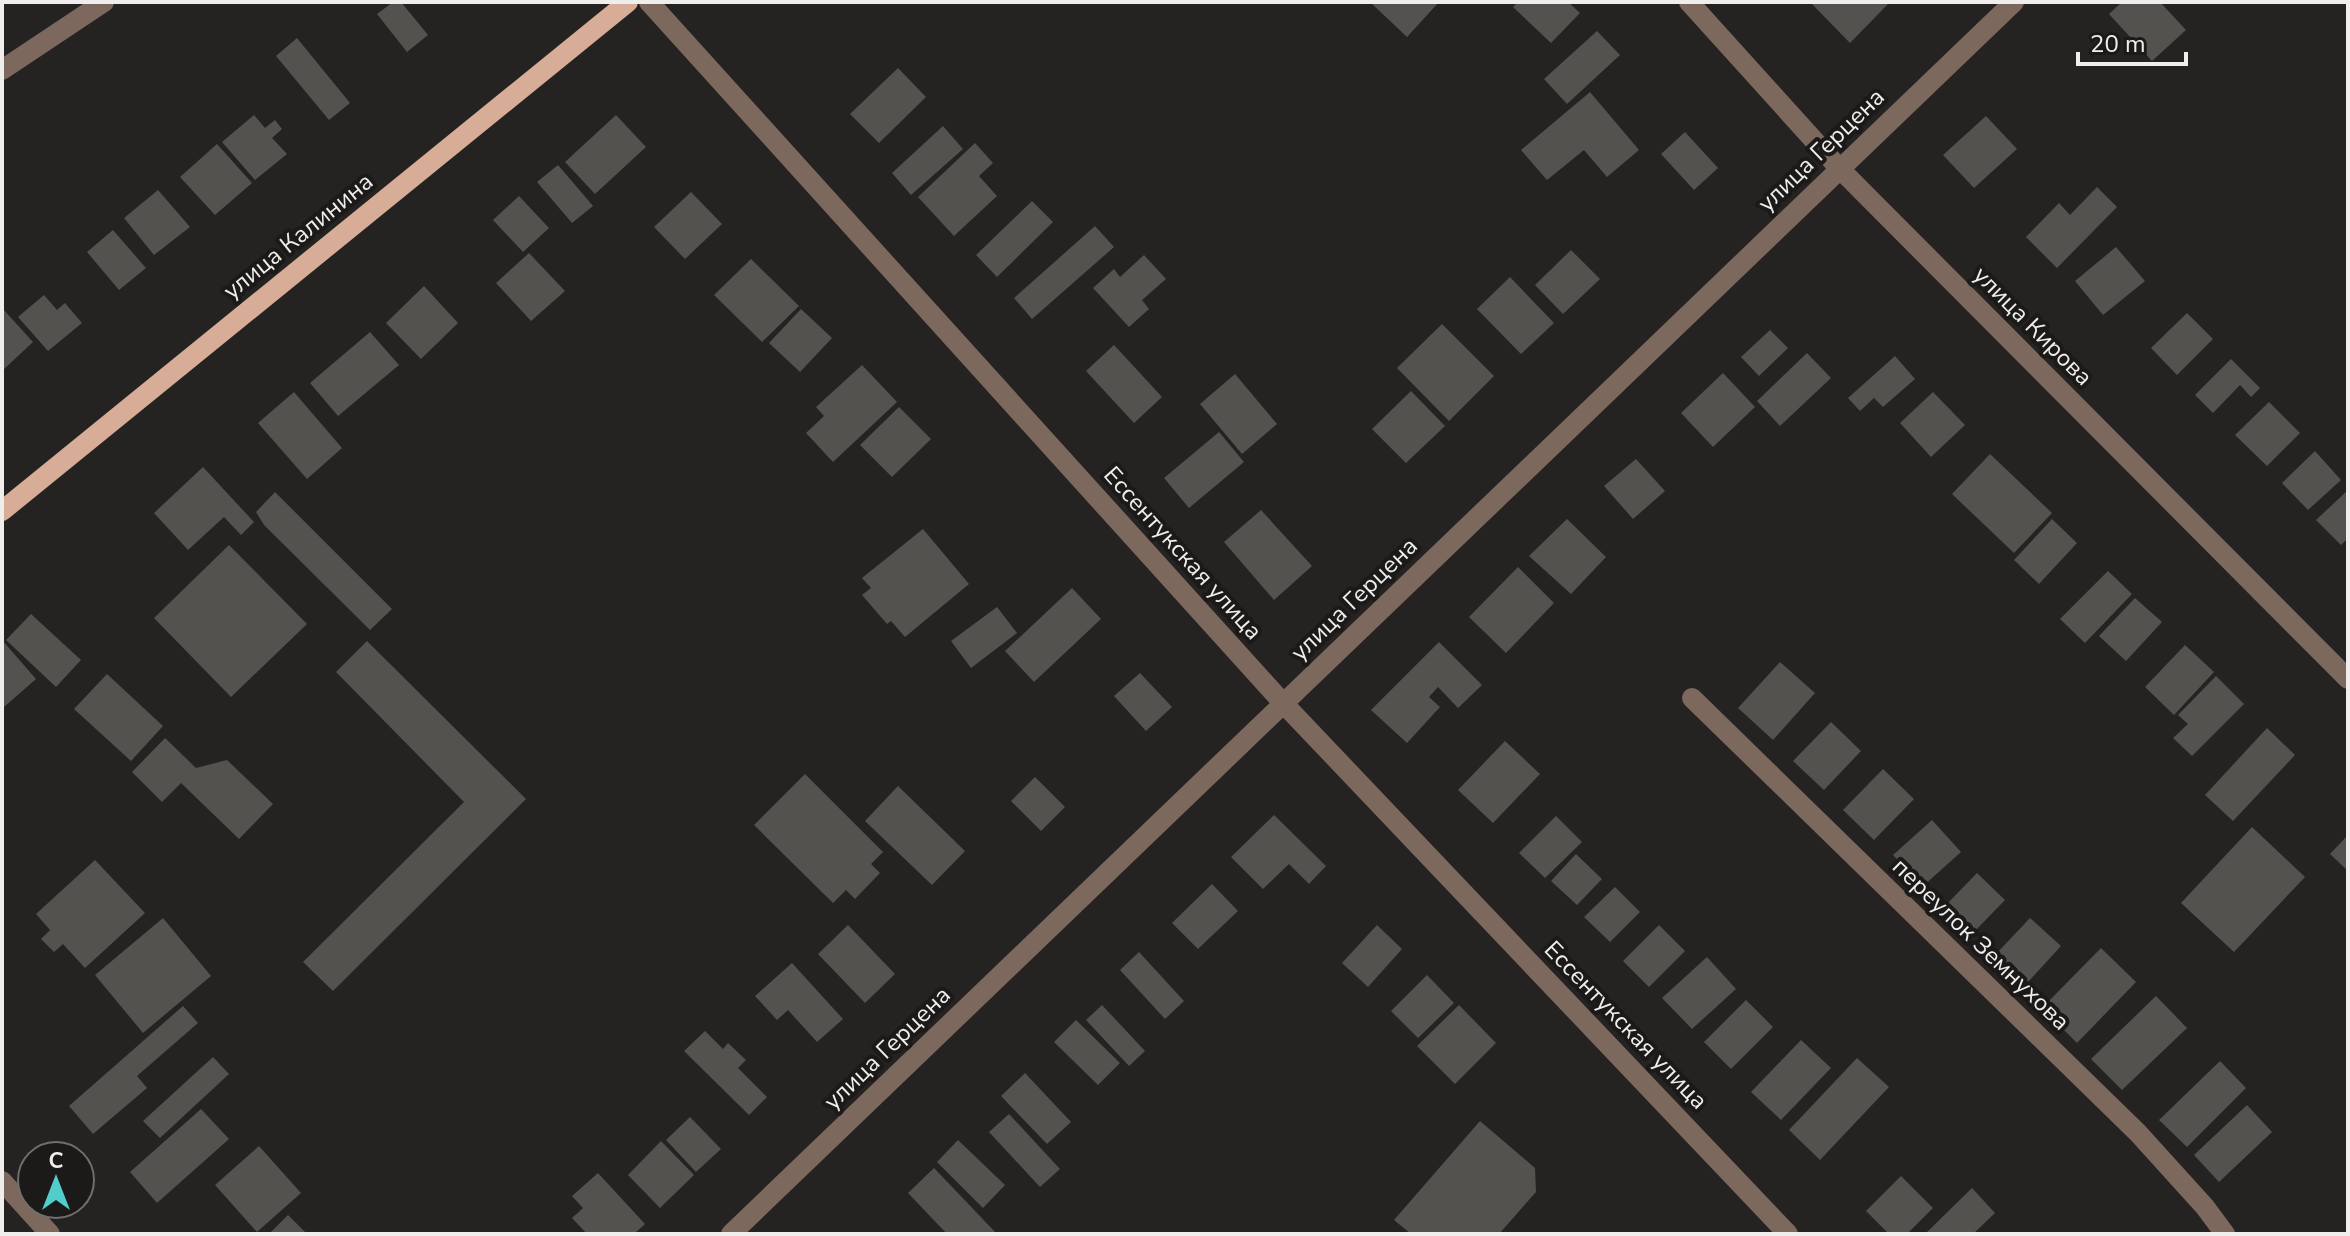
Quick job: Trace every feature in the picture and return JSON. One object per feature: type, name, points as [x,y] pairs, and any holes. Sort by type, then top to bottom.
[{"type":"main road","name":"улица Калинина","points":[[2,511],[628,2]]},
{"type":"street","points":[[2,70],[104,2]]},
{"type":"street","name":"Ессентукская улица","points":[[649,2],[1283,703],[1788,1234]]},
{"type":"street","name":"улица Кирова","points":[[1689,2],[1839,168],[2348,679]]},
{"type":"street","name":"улица Герцена","points":[[731,1234],[2014,2]]},
{"type":"street","name":"переулок Земнухова","points":[[1692,698],[2138,1133],[2205,1207],[2225,1234]]},
{"type":"street","points":[[2,1181],[50,1234]]},
{"type":"building","points":[[393,2],[401,2],[428,35],[407,52],[377,14]]},
{"type":"building","points":[[1370,2],[1439,2],[1407,37]]},
{"type":"building","points":[[1518,2],[1568,2],[1580,13],[1551,43],[1513,7]]},
{"type":"building","points":[[1810,2],[1890,2],[1850,43]]},
{"type":"building","points":[[2122,2],[2160,2],[2186,30],[2152,61],[2109,14]]},
{"type":"building","points":[[1597,31],[1620,55],[1567,104],[1544,79]]},
{"type":"building","points":[[297,38],[350,103],[329,120],[276,56]]},
{"type":"building","points":[[898,68],[926,97],[879,143],[850,114]]},
{"type":"building","points":[[1590,92],[1639,150],[1607,177],[1584,150],[1547,180],[1521,150]]},
{"type":"building","points":[[254,115],[265,128],[275,120],[282,129],[272,138],[287,154],[255,180],[222,142]]},
{"type":"building","points":[[616,115],[646,147],[595,194],[565,162]]},
{"type":"building","points":[[1986,116],[2017,149],[1974,188],[1943,155]]},
{"type":"building","points":[[943,126],[963,149],[911,195],[892,173]]},
{"type":"building","points":[[1685,132],[1718,168],[1694,190],[1661,154]]},
{"type":"building","points":[[975,143],[993,163],[979,176],[997,196],[954,236],[918,197]]},
{"type":"building","points":[[217,144],[252,183],[215,215],[180,177]]},
{"type":"building","points":[[558,165],[593,206],[572,223],[537,182]]},
{"type":"building","points":[[2097,187],[2117,207],[2057,268],[2026,237],[2059,203],[2070,215]]},
{"type":"building","points":[[158,190],[190,227],[154,255],[124,218]]},
{"type":"building","points":[[691,192],[722,224],[685,259],[654,227]]},
{"type":"building","points":[[519,196],[549,228],[523,252],[493,220]]},
{"type":"building","points":[[1032,201],[1053,222],[997,277],[976,255]]},
{"type":"building","points":[[1095,226],[1114,247],[1032,319],[1014,298]]},
{"type":"building","points":[[113,230],[146,268],[119,290],[87,252]]},
{"type":"building","points":[[2116,247],[2145,281],[2103,315],[2075,281]]},
{"type":"building","points":[[1571,250],[1600,279],[1563,314],[1535,285]]},
{"type":"building","points":[[529,253],[565,291],[531,321],[496,283]]},
{"type":"building","points":[[1144,255],[1166,279],[1142,300],[1149,309],[1129,327],[1093,288],[1114,269],[1120,277]]},
{"type":"building","points":[[751,259],[799,306],[762,342],[714,295]]},
{"type":"building","points":[[1510,277],[1554,323],[1521,354],[1477,309]]},
{"type":"building","points":[[424,286],[458,323],[421,359],[386,323]]},
{"type":"building","points":[[44,295],[57,310],[65,303],[82,323],[48,351],[18,317]]},
{"type":"building","points":[[2,308],[33,342],[2,371]]},
{"type":"building","points":[[801,309],[832,338],[800,372],[769,343]]},
{"type":"building","points":[[2187,313],[2213,339],[2177,375],[2151,348]]},
{"type":"building","points":[[1442,324],[1494,376],[1449,421],[1397,368]]},
{"type":"building","points":[[1770,330],[1788,348],[1759,376],[1741,357]]},
{"type":"building","points":[[370,332],[399,365],[338,416],[310,383]]},
{"type":"building","points":[[1114,345],[1162,397],[1134,423],[1086,371]]},
{"type":"building","points":[[1807,353],[1831,378],[1780,426],[1757,401]]},
{"type":"building","points":[[1895,356],[1915,379],[1883,407],[1874,398],[1860,411],[1848,398]]},
{"type":"building","points":[[2231,359],[2260,388],[2251,397],[2240,385],[2213,413],[2195,395]]},
{"type":"building","points":[[862,365],[897,402],[833,462],[806,433],[824,416],[816,407]]},
{"type":"building","points":[[1723,373],[1755,407],[1713,447],[1681,413]]},
{"type":"building","points":[[1235,374],[1277,424],[1242,454],[1200,404]]},
{"type":"building","points":[[1411,391],[1445,426],[1406,463],[1372,429]]},
{"type":"building","points":[[294,392],[342,448],[307,479],[258,423]]},
{"type":"building","points":[[1933,392],[1965,425],[1931,457],[1900,423]]},
{"type":"building","points":[[2269,402],[2300,433],[2267,466],[2235,435]]},
{"type":"building","points":[[899,407],[931,439],[892,477],[860,445]]},
{"type":"building","points":[[1219,432],[1244,462],[1189,508],[1164,478]]},
{"type":"building","points":[[2315,451],[2341,480],[2308,510],[2282,483]]},
{"type":"building","points":[[1990,454],[2052,513],[2014,553],[1952,494]]},
{"type":"building","points":[[1636,459],[1665,491],[1633,519],[1604,486]]},
{"type":"building","points":[[203,467],[254,522],[241,535],[224,517],[188,550],[154,513]]},
{"type":"building","points":[[2348,490],[2348,538],[2341,545],[2316,520]]},
{"type":"building","points":[[275,492],[392,609],[370,630],[264,525],[256,512]]},
{"type":"building","points":[[1261,510],[1312,566],[1274,600],[1224,542]]},
{"type":"building","points":[[1567,519],[1606,557],[1571,594],[1529,556]]},
{"type":"building","points":[[2052,519],[2077,543],[2039,584],[2014,560]]},
{"type":"building","points":[[923,529],[969,584],[905,637],[891,621],[887,624],[862,595],[871,588],[862,578]]},
{"type":"building","points":[[229,545],[307,624],[231,697],[154,618]]},
{"type":"building","points":[[1518,567],[1554,603],[1506,653],[1469,617]]},
{"type":"building","points":[[2108,571],[2132,594],[2085,643],[2060,619]]},
{"type":"building","points":[[1072,588],[1101,619],[1034,682],[1005,651]]},
{"type":"building","points":[[2135,598],[2162,622],[2126,661],[2099,636]]},
{"type":"building","points":[[997,607],[1017,633],[971,668],[951,641]]},
{"type":"building","points":[[31,614],[81,660],[56,687],[6,640]]},
{"type":"building","points":[[2,640],[36,679],[4,707],[2,704]]},
{"type":"building","points":[[367,641],[526,799],[333,991],[303,962],[464,802],[336,672]]},
{"type":"building","points":[[1439,642],[1482,685],[1458,708],[1438,687],[1429,697],[1440,707],[1407,743],[1371,710]]},
{"type":"building","points":[[2185,645],[2214,672],[2174,715],[2145,687]]},
{"type":"building","points":[[1780,662],[1815,693],[1773,740],[1738,708]]},
{"type":"building","points":[[1140,673],[1172,707],[1146,731],[1114,696]]},
{"type":"building","points":[[107,674],[163,726],[131,761],[74,709]]},
{"type":"building","points":[[2216,676],[2244,704],[2192,756],[2173,738],[2188,724],[2178,715]]},
{"type":"building","points":[[1831,722],[1861,751],[1824,790],[1793,761]]},
{"type":"building","points":[[2267,728],[2295,755],[2233,821],[2205,795]]},
{"type":"building","points":[[165,738],[196,768],[227,760],[273,804],[239,839],[181,783],[162,802],[132,772]]},
{"type":"building","points":[[1505,741],[1540,774],[1493,823],[1458,790]]},
{"type":"building","points":[[1883,769],[1914,799],[1874,840],[1843,810]]},
{"type":"building","points":[[805,774],[883,852],[871,864],[880,873],[855,899],[846,890],[833,903],[754,825]]},
{"type":"building","points":[[1035,777],[1065,807],[1041,831],[1011,801]]},
{"type":"building","points":[[898,786],[965,851],[932,885],[865,821]]},
{"type":"building","points":[[1274,815],[1326,866],[1309,884],[1289,864],[1263,889],[1231,857]]},
{"type":"building","points":[[1556,816],[1582,842],[1545,878],[1519,853]]},
{"type":"building","points":[[1932,820],[1961,852],[1922,887],[1893,855]]},
{"type":"building","points":[[2252,827],[2305,877],[2234,952],[2181,903]]},
{"type":"building","points":[[2348,835],[2348,871],[2330,854]]},
{"type":"building","points":[[1576,854],[1602,879],[1577,905],[1551,881]]},
{"type":"building","points":[[95,860],[145,913],[85,968],[63,944],[54,952],[41,939],[50,930],[36,914]]},
{"type":"building","points":[[1977,873],[2005,900],[1972,934],[1944,907]]},
{"type":"building","points":[[1212,884],[1238,911],[1198,949],[1172,923]]},
{"type":"building","points":[[1615,887],[1640,912],[1610,942],[1584,917]]},
{"type":"building","points":[[163,918],[211,976],[143,1033],[95,975]]},
{"type":"building","points":[[2030,918],[2061,946],[2028,982],[1996,954]]},
{"type":"building","points":[[848,925],[895,974],[865,1003],[818,954]]},
{"type":"building","points":[[1377,925],[1402,949],[1368,987],[1342,963]]},
{"type":"building","points":[[1659,925],[1685,951],[1649,987],[1623,961]]},
{"type":"building","points":[[2101,948],[2136,982],[2077,1043],[2042,1008]]},
{"type":"building","points":[[1139,952],[1184,1001],[1165,1019],[1120,970]]},
{"type":"building","points":[[1707,957],[1736,989],[1692,1029],[1662,998]]},
{"type":"building","points":[[792,963],[843,1019],[817,1042],[788,1010],[777,1020],[755,996]]},
{"type":"building","points":[[1427,975],[1454,1003],[1418,1038],[1391,1011]]},
{"type":"building","points":[[2156,996],[2187,1028],[2122,1090],[2091,1059]]},
{"type":"building","points":[[1746,1000],[1773,1027],[1731,1069],[1704,1042]]},
{"type":"building","points":[[1102,1005],[1145,1051],[1129,1066],[1086,1020]]},
{"type":"building","points":[[1459,1005],[1496,1043],[1455,1084],[1417,1046]]},
{"type":"building","points":[[183,1006],[198,1023],[137,1076],[147,1088],[93,1134],[69,1106]]},
{"type":"building","points":[[1076,1020],[1120,1063],[1098,1085],[1054,1042]]},
{"type":"building","points":[[705,1031],[723,1049],[728,1043],[746,1060],[738,1068],[767,1097],[749,1115],[684,1051]]},
{"type":"building","points":[[1801,1040],[1831,1068],[1781,1120],[1751,1092]]},
{"type":"building","points":[[213,1057],[229,1074],[160,1138],[143,1121]]},
{"type":"building","points":[[1857,1058],[1889,1087],[1820,1160],[1789,1130]]},
{"type":"building","points":[[2220,1061],[2246,1088],[2187,1147],[2159,1120]]},
{"type":"building","points":[[1025,1073],[1071,1122],[1047,1144],[1001,1096]]},
{"type":"building","points":[[2247,1105],[2272,1132],[2219,1182],[2194,1155]]},
{"type":"building","points":[[201,1109],[229,1139],[157,1203],[130,1172]]},
{"type":"building","points":[[1009,1114],[1060,1169],[1040,1187],[989,1132]]},
{"type":"building","points":[[690,1117],[721,1149],[696,1172],[666,1140]]},
{"type":"building","points":[[1480,1121],[1535,1168],[1536,1192],[1499,1234],[1411,1234],[1394,1220]]},
{"type":"building","points":[[958,1140],[1005,1185],[983,1208],[937,1162]]},
{"type":"building","points":[[661,1141],[694,1175],[660,1208],[628,1175]]},
{"type":"building","points":[[259,1146],[301,1193],[257,1232],[215,1185]]},
{"type":"building","points":[[934,1168],[997,1234],[947,1234],[908,1193]]},
{"type":"building","points":[[598,1173],[645,1224],[634,1234],[587,1234],[572,1218],[583,1208],[572,1196]]},
{"type":"building","points":[[1901,1176],[1933,1208],[1907,1234],[1889,1234],[1866,1211]]},
{"type":"building","points":[[1972,1188],[1995,1213],[1973,1234],[1925,1234]]},
{"type":"building","points":[[288,1215],[307,1234],[269,1234]]}]
